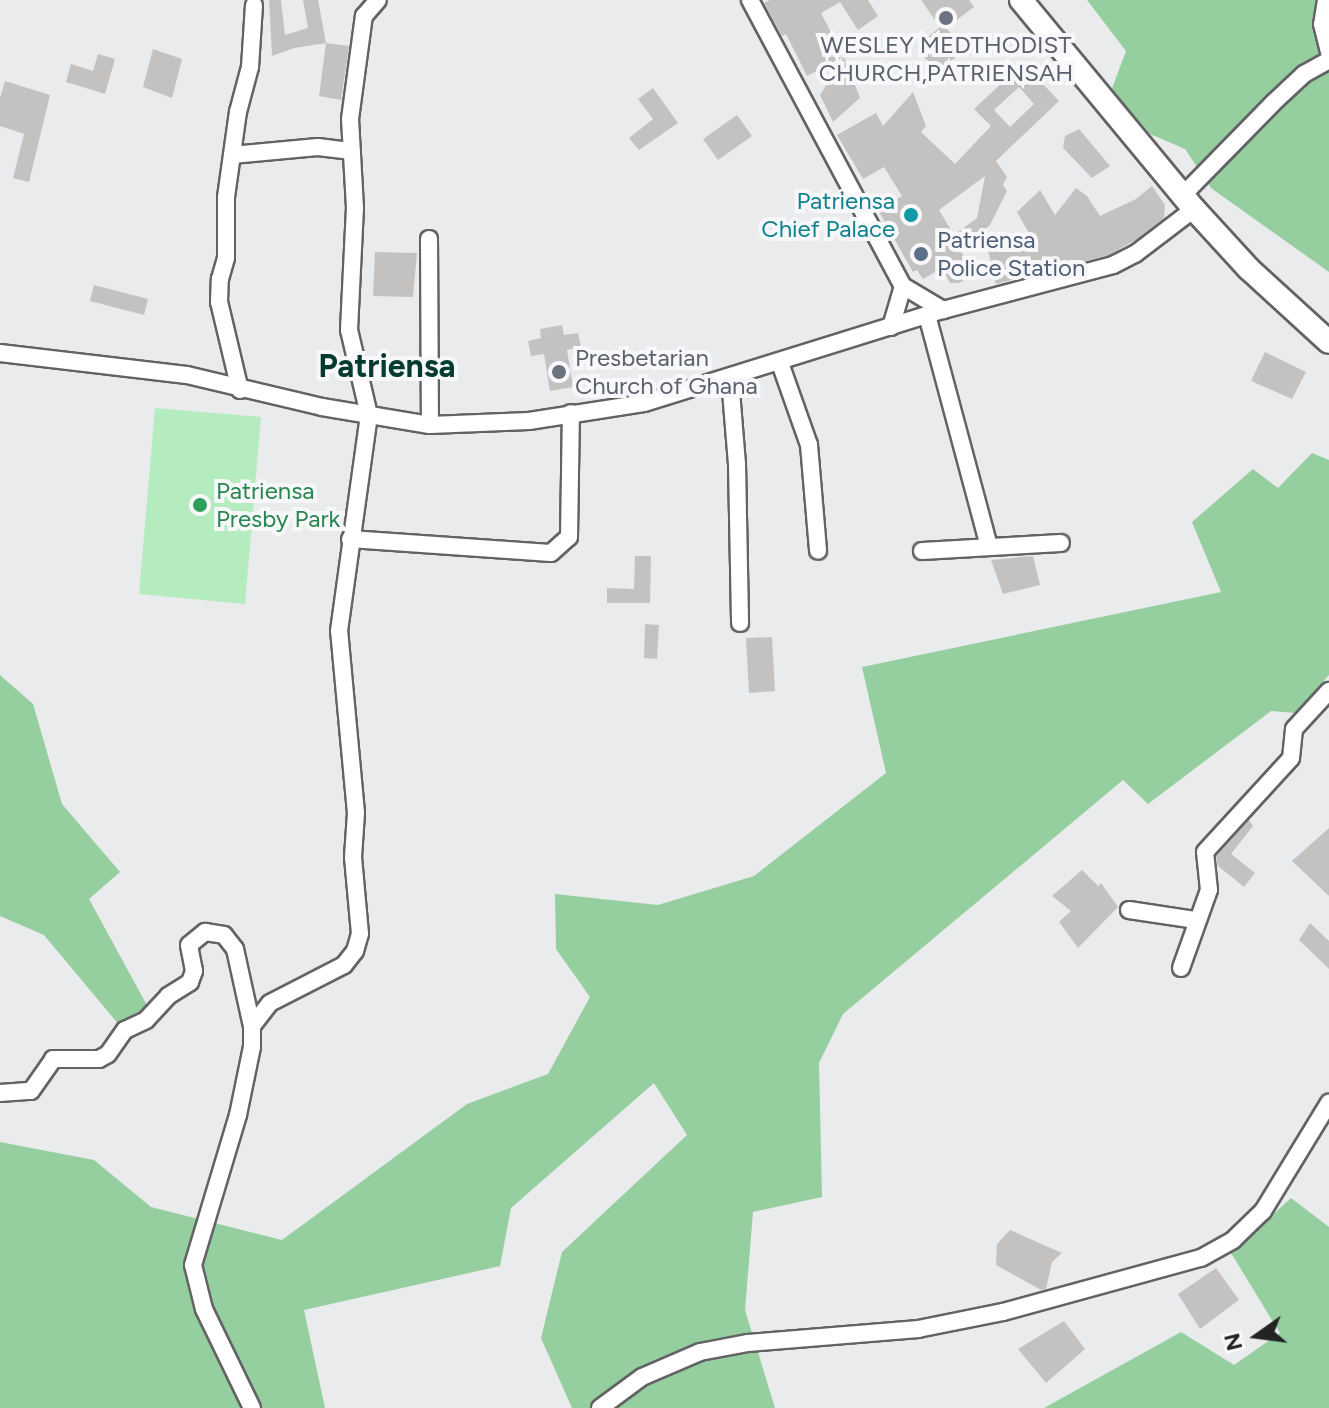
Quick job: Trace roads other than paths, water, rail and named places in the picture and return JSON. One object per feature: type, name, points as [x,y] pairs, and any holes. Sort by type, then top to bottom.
[{"type":"main road","points":[[1021,0],[1189,202],[1249,269],[1329,342]]},
{"type":"street","points":[[252,1026],[270,1003],[344,965],[355,951],[360,934],[353,857],[356,813],[339,631],[369,415],[349,330],[355,208],[350,119],[364,16],[378,0]]},
{"type":"street","points":[[750,0],[903,286],[935,312],[989,547]]},
{"type":"street","points":[[1326,0],[1322,24],[1329,52]]},
{"type":"street","points":[[240,390],[219,302],[232,155],[250,67],[254,5]]},
{"type":"street","points":[[0,353],[187,375],[240,390],[430,425],[529,421],[644,403],[730,379],[935,312],[1113,265],[1135,254],[1189,202],[1273,103],[1304,74],[1329,60]]},
{"type":"street","points":[[232,155],[318,147],[352,151]]},
{"type":"street","points":[[429,239],[430,425]]},
{"type":"street","points":[[891,327],[903,286]]},
{"type":"street","points":[[780,363],[809,445],[818,551]]},
{"type":"street","points":[[730,379],[737,464],[740,623]]},
{"type":"street","points":[[350,539],[551,553],[569,537],[571,413]]},
{"type":"street","points":[[922,551],[1061,543]]},
{"type":"street","points":[[1181,968],[1209,890],[1205,852],[1252,796],[1291,758],[1294,729],[1329,691]]},
{"type":"street","points":[[1129,910],[1196,920]]},
{"type":"street","points":[[0,1093],[31,1091],[53,1059],[99,1059],[108,1054],[125,1030],[146,1020],[168,996],[190,982],[194,971],[189,945],[205,932],[224,935],[235,949],[252,1026],[252,1047],[240,1104],[193,1265],[204,1309],[252,1408]]},
{"type":"street","points":[[600,1408],[642,1377],[700,1352],[748,1343],[918,1329],[1003,1312],[1201,1258],[1233,1240],[1263,1211],[1329,1103]]},
{"type":"place","name":"WESLEY MEDTHODIST CHURCH,PATRIENSAH","points":[[946,18]]},
{"type":"place","name":"Patriensa Chief Palace","points":[[911,215]]},
{"type":"place","name":"Patriensa Police Station","points":[[921,254]]},
{"type":"place","name":"Presbetarian Church of Ghana","points":[[559,372]]},
{"type":"place","name":"Patriensa Presby Park","points":[[200,505]]},
{"type":"district","name":"Patriensa","points":[[387,366]]}]
